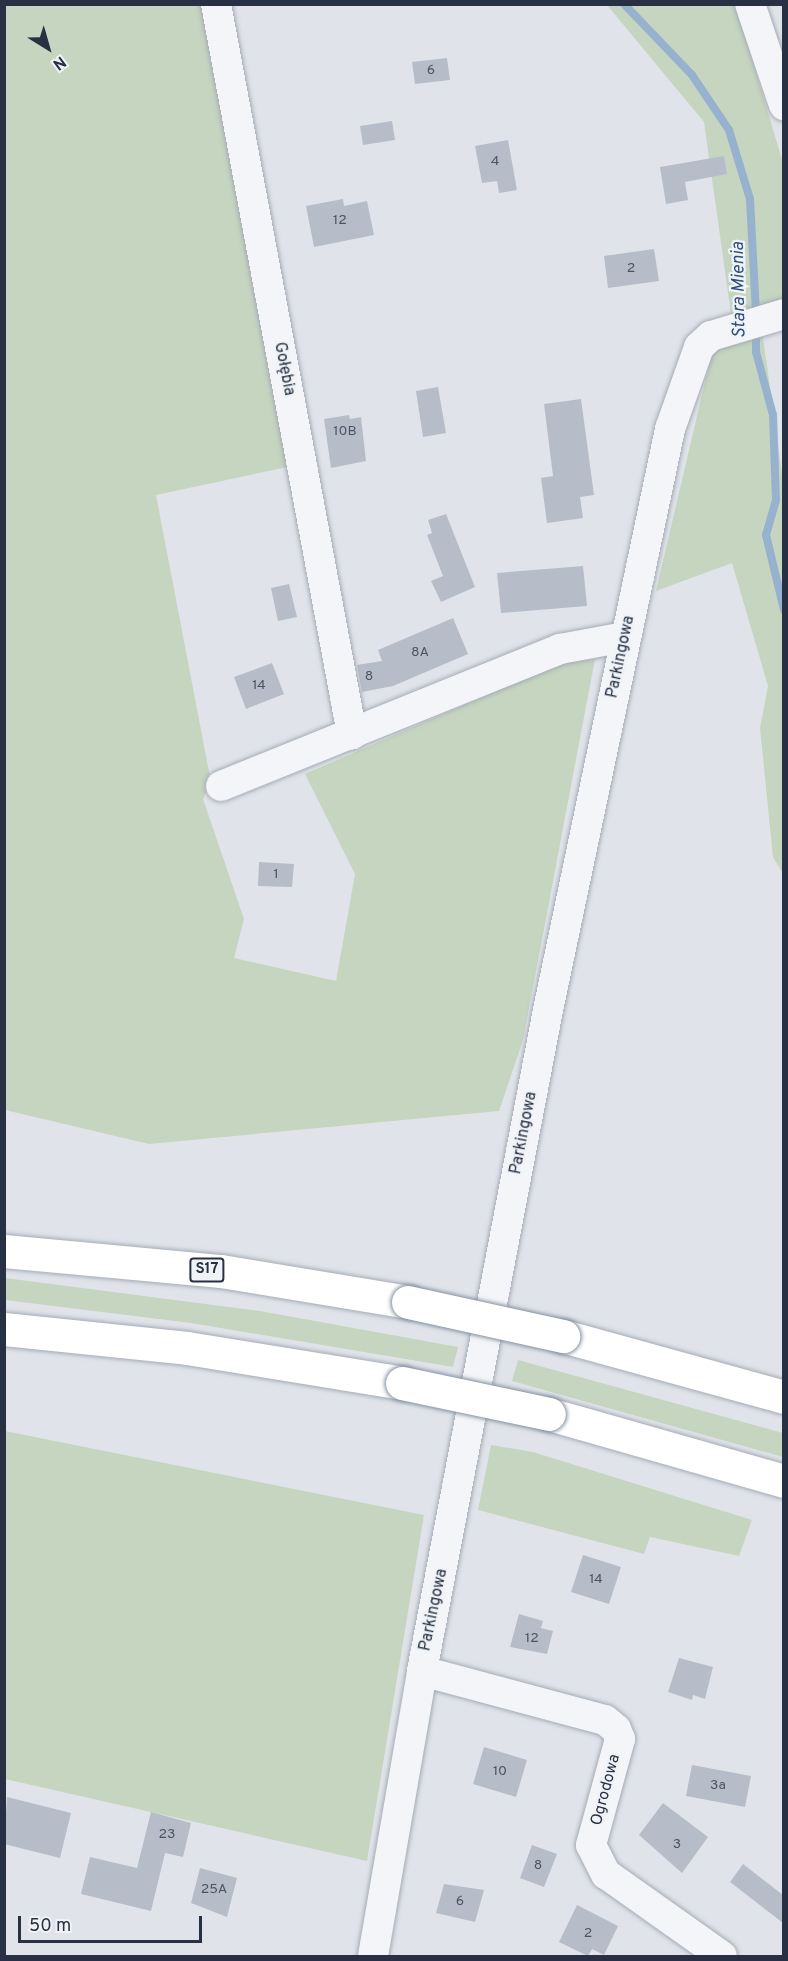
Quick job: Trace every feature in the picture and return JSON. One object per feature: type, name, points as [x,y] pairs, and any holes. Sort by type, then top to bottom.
[{"type":"highway","name":"S17","points":[[4,1251],[221,1271],[408,1302],[563,1336],[772,1394]]},
{"type":"highway","points":[[4,1329],[199,1350],[402,1383],[549,1414],[783,1480]]},
{"type":"street","name":"Gołębia","points":[[216,4],[352,734]]},
{"type":"street","points":[[750,4],[783,105]]},
{"type":"street","name":"Parkingowa","points":[[373,1956],[422,1671],[548,1010],[670,429],[699,346],[726,331],[781,315]]},
{"type":"street","points":[[221,786],[560,649],[625,637]]},
{"type":"street","name":"Ogrodowa","points":[[422,1671],[605,1720],[616,1729],[620,1739],[591,1845],[606,1874],[722,1956]]},
{"type":"green space","points":[[5,5],[205,5],[292,466],[156,495],[211,782],[203,799],[244,919],[234,958],[336,981],[355,874],[305,774],[561,663],[595,659],[523,1040],[499,1111],[149,1144],[5,1110]]},
{"type":"green space","points":[[607,5],[736,5],[783,163],[783,300],[731,314],[704,122]]},
{"type":"green space","points":[[762,330],[784,488],[783,890],[782,872],[773,857],[760,728],[768,686],[732,563],[656,591],[712,352]]},
{"type":"green space","points":[[5,1278],[260,1311],[458,1347],[453,1367],[191,1323],[5,1300]]},
{"type":"green space","points":[[518,1360],[783,1433],[783,1457],[512,1381]]},
{"type":"green space","points":[[5,1431],[424,1515],[367,1861],[5,1779]]},
{"type":"green space","points":[[491,1445],[533,1452],[752,1520],[739,1556],[650,1537],[644,1554],[478,1510]]},
{"type":"building","points":[[447,58],[450,80],[415,84],[412,62]]},
{"type":"building","points":[[392,121],[395,140],[363,145],[360,126]]},
{"type":"building","points":[[508,140],[517,190],[499,193],[497,181],[482,183],[475,146]]},
{"type":"building","points":[[724,156],[727,174],[685,182],[688,200],[666,204],[660,167]]},
{"type":"building","points":[[343,199],[344,206],[367,201],[374,235],[314,247],[306,206]]},
{"type":"building","points":[[654,249],[659,281],[608,288],[604,256]]},
{"type":"building","points":[[438,387],[446,433],[423,437],[416,391]]},
{"type":"building","points":[[581,399],[594,495],[580,497],[583,518],[547,523],[541,478],[553,476],[544,404]]},
{"type":"building","points":[[349,415],[350,419],[361,417],[366,461],[331,468],[324,419]]},
{"type":"building","points":[[446,514],[475,587],[441,602],[431,581],[443,576],[427,535],[432,533],[428,520]]},
{"type":"building","points":[[583,566],[587,606],[501,613],[497,573]]},
{"type":"building","points":[[289,584],[297,617],[278,621],[271,588]]},
{"type":"building","points":[[453,618],[468,654],[393,686],[362,692],[357,665],[382,661],[378,650]]},
{"type":"building","points":[[272,663],[284,694],[246,709],[234,677]]},
{"type":"building","points":[[259,862],[294,864],[292,887],[258,886]]},
{"type":"building","points":[[583,1555],[621,1567],[609,1604],[571,1592]]},
{"type":"building","points":[[519,1614],[543,1621],[541,1628],[553,1631],[547,1654],[510,1647]]},
{"type":"building","points":[[679,1658],[713,1667],[705,1699],[693,1695],[692,1700],[668,1692]]},
{"type":"building","points":[[484,1747],[527,1760],[516,1797],[473,1784]]},
{"type":"building","points":[[692,1765],[751,1776],[745,1807],[686,1796]]},
{"type":"building","points":[[7,1797],[71,1813],[60,1858],[4,1844]]},
{"type":"building","points":[[663,1803],[708,1837],[682,1873],[639,1835]]},
{"type":"building","points":[[151,1812],[191,1823],[183,1857],[165,1853],[151,1911],[81,1894],[90,1857],[137,1868]]},
{"type":"building","points":[[532,1845],[557,1854],[544,1887],[520,1878]]},
{"type":"building","points":[[743,1864],[783,1895],[783,1923],[730,1882]]},
{"type":"building","points":[[200,1868],[237,1878],[227,1917],[191,1903]]},
{"type":"building","points":[[444,1884],[484,1890],[475,1922],[436,1913]]},
{"type":"building","points":[[577,1905],[618,1926],[604,1955],[592,1949],[588,1956],[559,1942]]},
{"type":"waterway","name":"Stara Mienia","points":[[624,4],[692,75],[729,130],[750,199],[756,315]]},
{"type":"waterway","name":"Stara Mienia","points":[[756,330],[756,352],[773,415],[776,500],[766,535],[784,610]]}]
